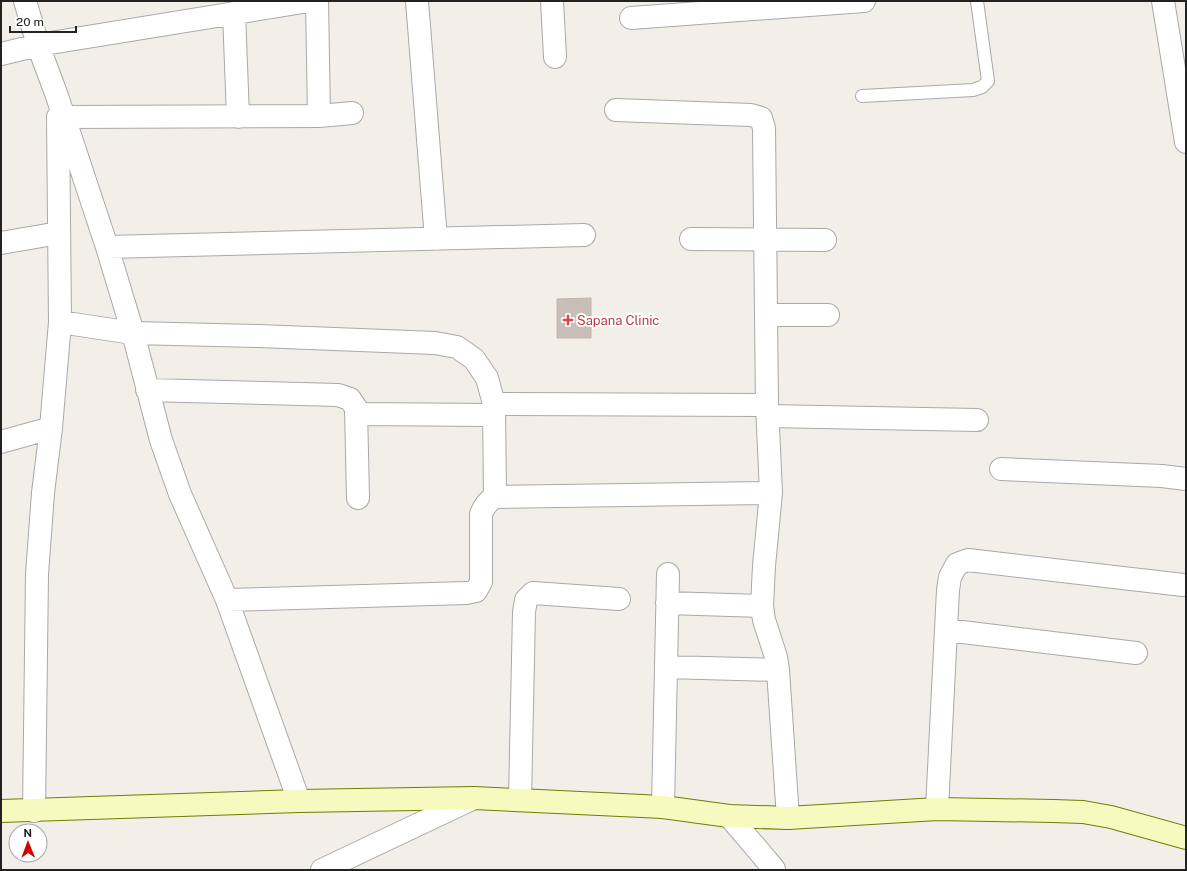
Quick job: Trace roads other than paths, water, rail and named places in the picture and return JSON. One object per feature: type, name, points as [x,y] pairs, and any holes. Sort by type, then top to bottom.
[{"type":"street","points":[[25,1],[38,45],[57,96],[107,247],[133,333],[161,440],[180,494],[227,600],[299,801]]},
{"type":"street","points":[[1,54],[38,45],[309,1]]},
{"type":"street","points":[[317,1],[319,116]]},
{"type":"street","points":[[417,1],[436,239]]},
{"type":"street","points":[[552,1],[555,57]]},
{"type":"street","points":[[631,18],[775,4],[864,1]]},
{"type":"street","points":[[1163,1],[1186,142]]},
{"type":"street","points":[[234,13],[238,117]]},
{"type":"street","points":[[34,811],[37,574],[43,494],[51,428],[60,322],[57,96]]},
{"type":"street","points":[[616,110],[751,115],[761,118],[764,128],[767,411],[771,493],[762,606],[764,620],[776,657],[778,670],[788,818]]},
{"type":"street","points":[[64,117],[319,116],[352,113]]},
{"type":"street","points":[[1,243],[59,233]]},
{"type":"street","points":[[107,247],[584,235]]},
{"type":"street","points":[[691,239],[825,240]]},
{"type":"street","points":[[766,315],[828,315]]},
{"type":"street","points":[[60,322],[133,333],[435,343],[457,347],[474,359],[487,378],[494,410],[495,497]]},
{"type":"street","points":[[147,390],[338,395],[350,399],[356,408],[358,498]]},
{"type":"street","points":[[356,414],[494,410],[767,411],[977,420]]},
{"type":"street","points":[[1,442],[51,428]]},
{"type":"street","points":[[1001,469],[1162,476],[1186,479]]},
{"type":"street","points":[[227,600],[466,594],[476,591],[481,582],[481,514],[488,501],[495,497],[771,493]]},
{"type":"street","points":[[937,809],[948,590],[950,577],[957,564],[968,560],[1183,585]]},
{"type":"street","points":[[663,807],[668,574]]},
{"type":"street","points":[[520,800],[524,612],[526,600],[533,593],[620,598]]},
{"type":"street","points":[[667,603],[762,606]]},
{"type":"street","points":[[946,630],[1136,653]]},
{"type":"street","points":[[666,667],[778,670]]},
{"type":"street","points":[[1,811],[299,801],[474,798],[663,807],[729,816],[788,818],[937,809],[1083,812],[1111,817],[1186,838]]},
{"type":"street","points":[[322,870],[355,863],[474,798]]},
{"type":"street","points":[[729,816],[773,870]]},
{"type":"lane","points":[[862,96],[973,90],[982,88],[988,81],[977,1]]},
{"type":"place","name":"Sapana Clinic","points":[[568,320]]}]
